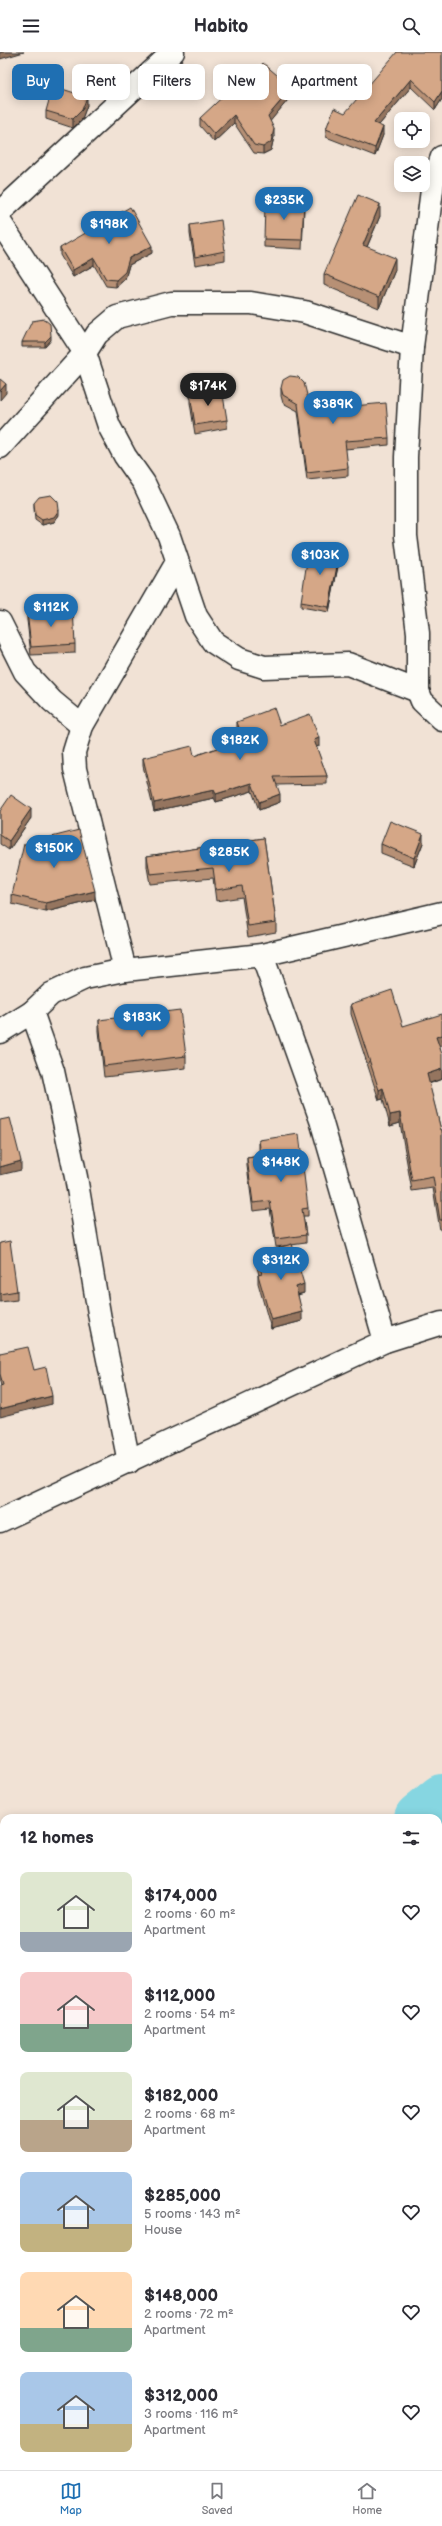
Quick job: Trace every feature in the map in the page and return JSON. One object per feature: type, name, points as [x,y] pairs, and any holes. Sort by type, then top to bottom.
[{"type":"street","points":[[0,212],[173,52]]},
{"type":"street","points":[[442,157],[433,182],[412,347],[406,457],[406,536],[418,633],[418,691],[422,701],[442,720]]},
{"type":"street","points":[[0,222],[85,353],[109,426],[125,456],[144,483],[169,536],[196,616],[213,642],[239,660],[264,667],[348,664],[418,691]]},
{"type":"street","points":[[0,447],[85,353],[97,334],[117,317],[170,303],[251,302],[305,312],[412,347]]},
{"type":"street","points":[[125,970],[75,769],[74,752],[82,726],[177,562]]},
{"type":"street","points":[[0,622],[25,672],[52,701],[82,726]]},
{"type":"street","points":[[0,1032],[32,1012],[51,994],[85,978],[125,970],[262,956],[442,913]]},
{"type":"street","points":[[262,956],[321,1120],[385,1341]]},
{"type":"street","points":[[32,1012],[53,1071],[76,1178],[101,1325],[129,1462]]},
{"type":"street","points":[[0,1521],[385,1341],[442,1323]]},
{"type":"building","points":[[397,52],[442,52],[442,91],[435,102],[411,79],[374,123],[383,127],[375,148],[326,129],[334,108],[345,113],[356,100],[372,100],[372,81]]},
{"type":"building","points":[[269,68],[277,75],[277,100],[282,100],[268,116],[274,129],[271,142],[263,147],[254,145],[234,115],[214,134],[200,118],[219,100],[269,100]]},
{"type":"building","points":[[64,90],[72,92],[72,100],[86,100],[82,110],[73,119],[46,111],[49,100],[64,100]]},
{"type":"building","points":[[358,195],[380,204],[363,245],[395,258],[379,297],[324,274]]},
{"type":"building","points":[[283,200],[304,201],[302,240],[264,239],[265,205],[282,206]]},
{"type":"building","points":[[130,207],[152,246],[129,258],[125,272],[116,280],[106,279],[94,258],[73,270],[60,248]]},
{"type":"building","points":[[221,220],[225,251],[195,257],[190,225]]},
{"type":"building","points":[[44,319],[50,324],[51,336],[45,342],[22,342],[32,321]]},
{"type":"building","points":[[290,376],[298,377],[304,383],[308,399],[352,394],[353,406],[386,403],[389,438],[345,441],[348,468],[307,473],[298,404],[283,395],[281,388],[283,380]]},
{"type":"building","points":[[0,379],[6,384],[0,391]]},
{"type":"building","points":[[222,389],[227,420],[195,425],[190,394]]},
{"type":"building","points":[[51,495],[58,502],[59,510],[54,517],[42,520],[35,515],[34,503],[39,497]]},
{"type":"building","points":[[309,547],[340,551],[329,607],[301,602]]},
{"type":"building","points":[[73,609],[75,644],[31,647],[27,612]]},
{"type":"building","points":[[274,708],[280,725],[310,714],[319,738],[314,740],[327,776],[274,777],[280,794],[259,802],[252,783],[216,794],[214,790],[154,803],[143,758],[192,746],[194,756],[243,739],[237,722]]},
{"type":"building","points":[[11,795],[31,809],[9,841],[0,835],[0,811]]},
{"type":"building","points":[[390,821],[423,834],[414,858],[381,844]]},
{"type":"building","points":[[79,830],[95,891],[46,903],[12,895],[24,844]]},
{"type":"building","points":[[264,838],[276,922],[248,926],[242,886],[216,890],[213,868],[150,874],[147,856]]},
{"type":"building","points":[[392,990],[403,1026],[442,1014],[442,1035],[436,1037],[442,1054],[442,1069],[427,1074],[442,1130],[442,1220],[440,1220],[433,1177],[412,1181],[400,1113],[390,1115],[383,1088],[379,1090],[351,1004]]},
{"type":"building","points":[[180,1010],[186,1056],[104,1066],[99,1020]]},
{"type":"building","points":[[10,1118],[21,1161],[0,1167],[0,1120]]},
{"type":"building","points":[[299,1134],[308,1208],[302,1209],[306,1235],[276,1239],[270,1201],[253,1203],[247,1158],[261,1156],[259,1140]]},
{"type":"building","points":[[10,1241],[17,1291],[0,1294],[0,1243]]},
{"type":"building","points":[[292,1244],[304,1284],[296,1287],[302,1312],[271,1320],[258,1275],[262,1274],[256,1254]]},
{"type":"building","points":[[28,1347],[34,1370],[46,1367],[52,1396],[0,1409],[0,1386],[3,1385],[0,1374],[0,1353]]},
{"type":"waterway","points":[[424,1814],[442,1799]]}]
